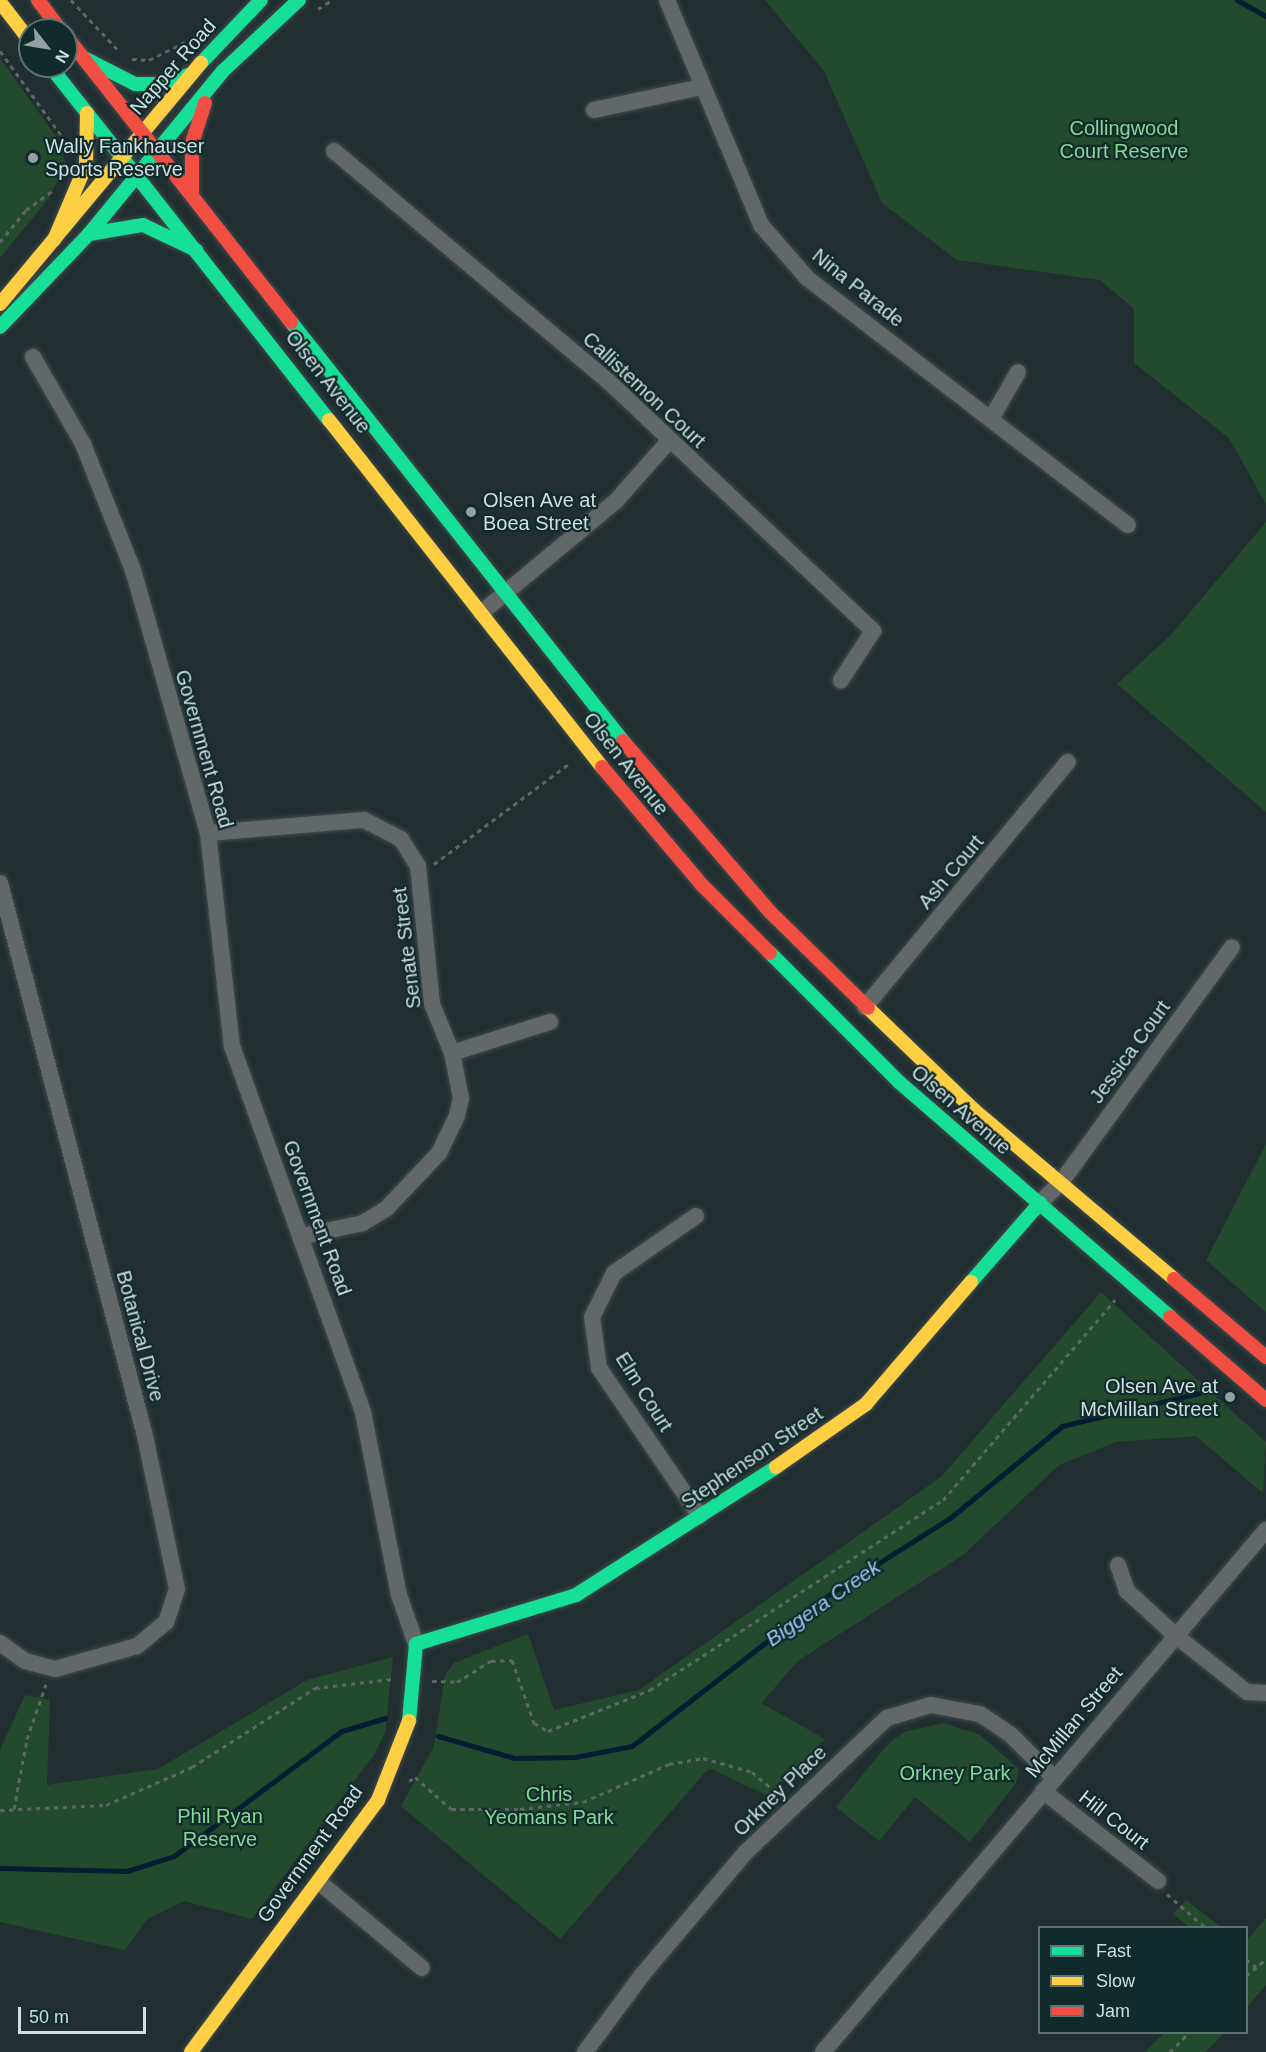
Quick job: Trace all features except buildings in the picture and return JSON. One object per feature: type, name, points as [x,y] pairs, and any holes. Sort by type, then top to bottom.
[{"type":"main road","points":[[38,0],[52,18]]},
{"type":"main road","name":"Napper Road","points":[[0,303],[192,73],[261,0]]},
{"type":"main road","name":"Napper Road","points":[[0,327],[89,234],[212,84],[300,0]]},
{"type":"main road","points":[[0,2],[18,25]]},
{"type":"main road","name":"Olsen Avenue","points":[[78,52],[155,154],[192,194],[505,592],[704,838],[865,1007],[973,1109],[1062,1181],[1266,1357]]},
{"type":"main road","points":[[82,57],[135,84],[159,84],[192,73]]},
{"type":"main road","name":"Olsen Avenue","points":[[59,78],[203,254],[623,794],[744,931],[842,1031],[1266,1400]]},
{"type":"main road","points":[[192,194],[192,143],[212,84]]},
{"type":"main road","points":[[54,240],[87,158],[87,113]]},
{"type":"main road","points":[[89,234],[143,225],[203,254]]},
{"type":"main road","name":"Stephenson Street","points":[[416,1644],[576,1595],[700,1516],[866,1404],[1040,1203]]},
{"type":"main road","name":"Government Road","points":[[190,2052],[320,1882],[378,1800],[408,1734],[417,1680],[416,1644]]},
{"type":"street","name":"Nina Parade","points":[[667,0],[701,87],[761,225],[776,243],[807,278],[1128,525]]},
{"type":"street","points":[[594,110],[701,87]]},
{"type":"street","name":"Callistemon Court","points":[[334,151],[608,381],[668,442],[873,632],[841,680]]},
{"type":"street","name":"Government Road","points":[[33,357],[83,444],[133,570],[208,833],[232,1046],[303,1236],[363,1413],[399,1595],[416,1644]]},
{"type":"street","points":[[991,419],[1018,372]]},
{"type":"street","points":[[481,613],[616,501],[668,442]]},
{"type":"street","name":"Ash Court","points":[[865,1007],[1068,762]]},
{"type":"street","name":"Senate Street","points":[[208,833],[364,820],[401,839],[418,866],[432,1004],[453,1053],[460,1098],[439,1153],[386,1209],[363,1223],[303,1236]]},
{"type":"street","name":"Botanical Drive","points":[[0,883],[145,1436],[177,1589],[166,1622],[146,1641],[48,1668]]},
{"type":"street","name":"Jessica Court","points":[[1040,1203],[1062,1181],[1232,948]]},
{"type":"street","points":[[453,1053],[550,1022]]},
{"type":"street","name":"Elm Court","points":[[696,1216],[614,1273],[592,1317],[599,1368],[700,1516]]},
{"type":"street","name":"McMillan Street","points":[[827,2051],[1043,1791],[1266,1530]]},
{"type":"street","points":[[1118,1565],[1127,1591],[1175,1635],[1247,1692],[1266,1693]]},
{"type":"street","points":[[0,1643],[24,1661],[48,1668]]},
{"type":"street","name":"Orkney Place","points":[[585,2052],[642,1975],[745,1853],[887,1718],[931,1705],[980,1714],[1010,1734],[1054,1778]]},
{"type":"street","name":"Hill Court","points":[[1043,1791],[1158,1881]]},
{"type":"street","points":[[320,1882],[422,1968]]},
{"type":"path","points":[[71,0],[130,58],[149,60],[185,42]]},
{"type":"path","points":[[313,13],[332,0]]},
{"type":"path","points":[[0,51],[68,146]]},
{"type":"path","points":[[0,242],[26,210],[57,186]]},
{"type":"path","points":[[418,866],[434,864],[504,816],[570,763]]},
{"type":"path","points":[[0,1810],[106,1805],[192,1767],[315,1688],[353,1680],[457,1682],[490,1661],[512,1660],[534,1723],[548,1731],[650,1690],[943,1500],[1115,1300]]},
{"type":"path","points":[[14,1809],[48,1668]]},
{"type":"path","points":[[392,1770],[412,1782],[415,1777],[451,1809],[583,1802],[661,1767],[703,1758],[741,1766],[764,1780]]},
{"type":"path","points":[[1158,1881],[1171,1899],[1204,1926]]},
{"type":"path","points":[[1248,1974],[1266,1959]]},
{"type":"path","points":[[1248,1961],[1256,1967]]},
{"type":"path","points":[[1170,2052],[1187,2034]]},
{"type":"green space","name":"Collingwood Court Reserve","points":[[765,0],[1266,0],[1266,504],[1229,438],[1134,363],[1134,309],[1100,280],[957,260],[882,203],[824,71]]},
{"type":"green space","name":"Wally Fankhauser Sports Reserve","points":[[0,58],[59,141],[66,164],[49,198],[0,258]]},
{"type":"green space","points":[[1266,522],[1266,812],[1117,684],[1171,635]]},
{"type":"green space","points":[[1266,1144],[1266,1312],[1206,1260]]},
{"type":"green space","name":"Chris Yeomans Park","points":[[1101,1292],[1266,1442],[1263,1493],[1196,1436],[1116,1442],[1059,1465],[963,1555],[799,1660],[761,1703],[825,1739],[768,1796],[709,1768],[560,1939],[401,1806],[434,1746],[445,1675],[454,1663],[528,1634],[554,1710],[639,1690],[941,1477]]},
{"type":"green space","name":"Phil Ryan Reserve","points":[[393,1657],[385,1733],[375,1753],[252,1919],[184,1901],[147,1919],[125,1950],[0,1922],[0,1750],[25,1695],[50,1700],[47,1785],[158,1769],[307,1680]]},
{"type":"green space","name":"Orkney Park","points":[[944,1723],[980,1735],[1019,1769],[1016,1783],[970,1842],[915,1797],[879,1841],[836,1807],[889,1743],[904,1732]]},
{"type":"green space","points":[[1186,1900],[1220,1926],[1188,1926],[1173,1914]]},
{"type":"green space","points":[[1266,1918],[1266,1985],[1248,2006],[1248,1939]]},
{"type":"green space","points":[[1163,2034],[1223,2034],[1206,2052],[1145,2052]]},
{"type":"waterway","name":"Biggera Creek","points":[[1237,0],[1266,16]]},
{"type":"waterway","name":"Biggera Creek","points":[[438,1736],[514,1758],[575,1757],[632,1746],[819,1601],[950,1518],[1062,1426],[1199,1393]]},
{"type":"waterway","name":"Biggera Creek","points":[[0,1868],[127,1871],[174,1856],[342,1731],[385,1718]]},
{"type":"traffic: fast","points":[[201,63],[261,0]]},
{"type":"traffic: fast","points":[[0,327],[89,234],[223,71],[299,0]]},
{"type":"traffic: fast","points":[[84,58],[135,84],[159,84],[191,74]]},
{"type":"traffic: fast","points":[[59,78],[329,420]]},
{"type":"traffic: fast","points":[[89,234],[143,225],[196,250]]},
{"type":"traffic: fast","points":[[291,322],[623,741]]},
{"type":"traffic: fast","points":[[770,953],[899,1082],[1170,1317]]},
{"type":"traffic: fast","points":[[971,1282],[1040,1203]]},
{"type":"traffic: fast","points":[[409,1721],[416,1644],[576,1595],[776,1467]]},
{"type":"traffic: slow","points":[[0,2],[18,25]]},
{"type":"traffic: slow","points":[[0,304],[201,63]]},
{"type":"traffic: slow","points":[[54,240],[86,165],[87,113]]},
{"type":"traffic: slow","points":[[329,420],[602,767]]},
{"type":"traffic: slow","points":[[868,1008],[973,1109],[1174,1279]]},
{"type":"traffic: slow","points":[[776,1467],[866,1404],[971,1282]]},
{"type":"traffic: slow","points":[[191,2052],[378,1800],[409,1721]]},
{"type":"traffic: jam","points":[[38,0],[52,18]]},
{"type":"traffic: jam","points":[[78,51],[291,322]]},
{"type":"traffic: jam","points":[[192,194],[192,143],[205,103]]},
{"type":"traffic: jam","points":[[623,741],[770,912],[868,1008]]},
{"type":"traffic: jam","points":[[602,767],[702,885],[770,953]]},
{"type":"traffic: jam","points":[[1174,1279],[1266,1357]]},
{"type":"traffic: jam","points":[[1170,1317],[1266,1400]]},
{"type":"place","name":"Wally Fankhauser Sports Reserve","points":[[33,158]]},
{"type":"place","name":"Olsen Ave at Boea Street","points":[[471,512]]},
{"type":"place","name":"Olsen Ave at McMillan Street","points":[[1230,1397]]}]
